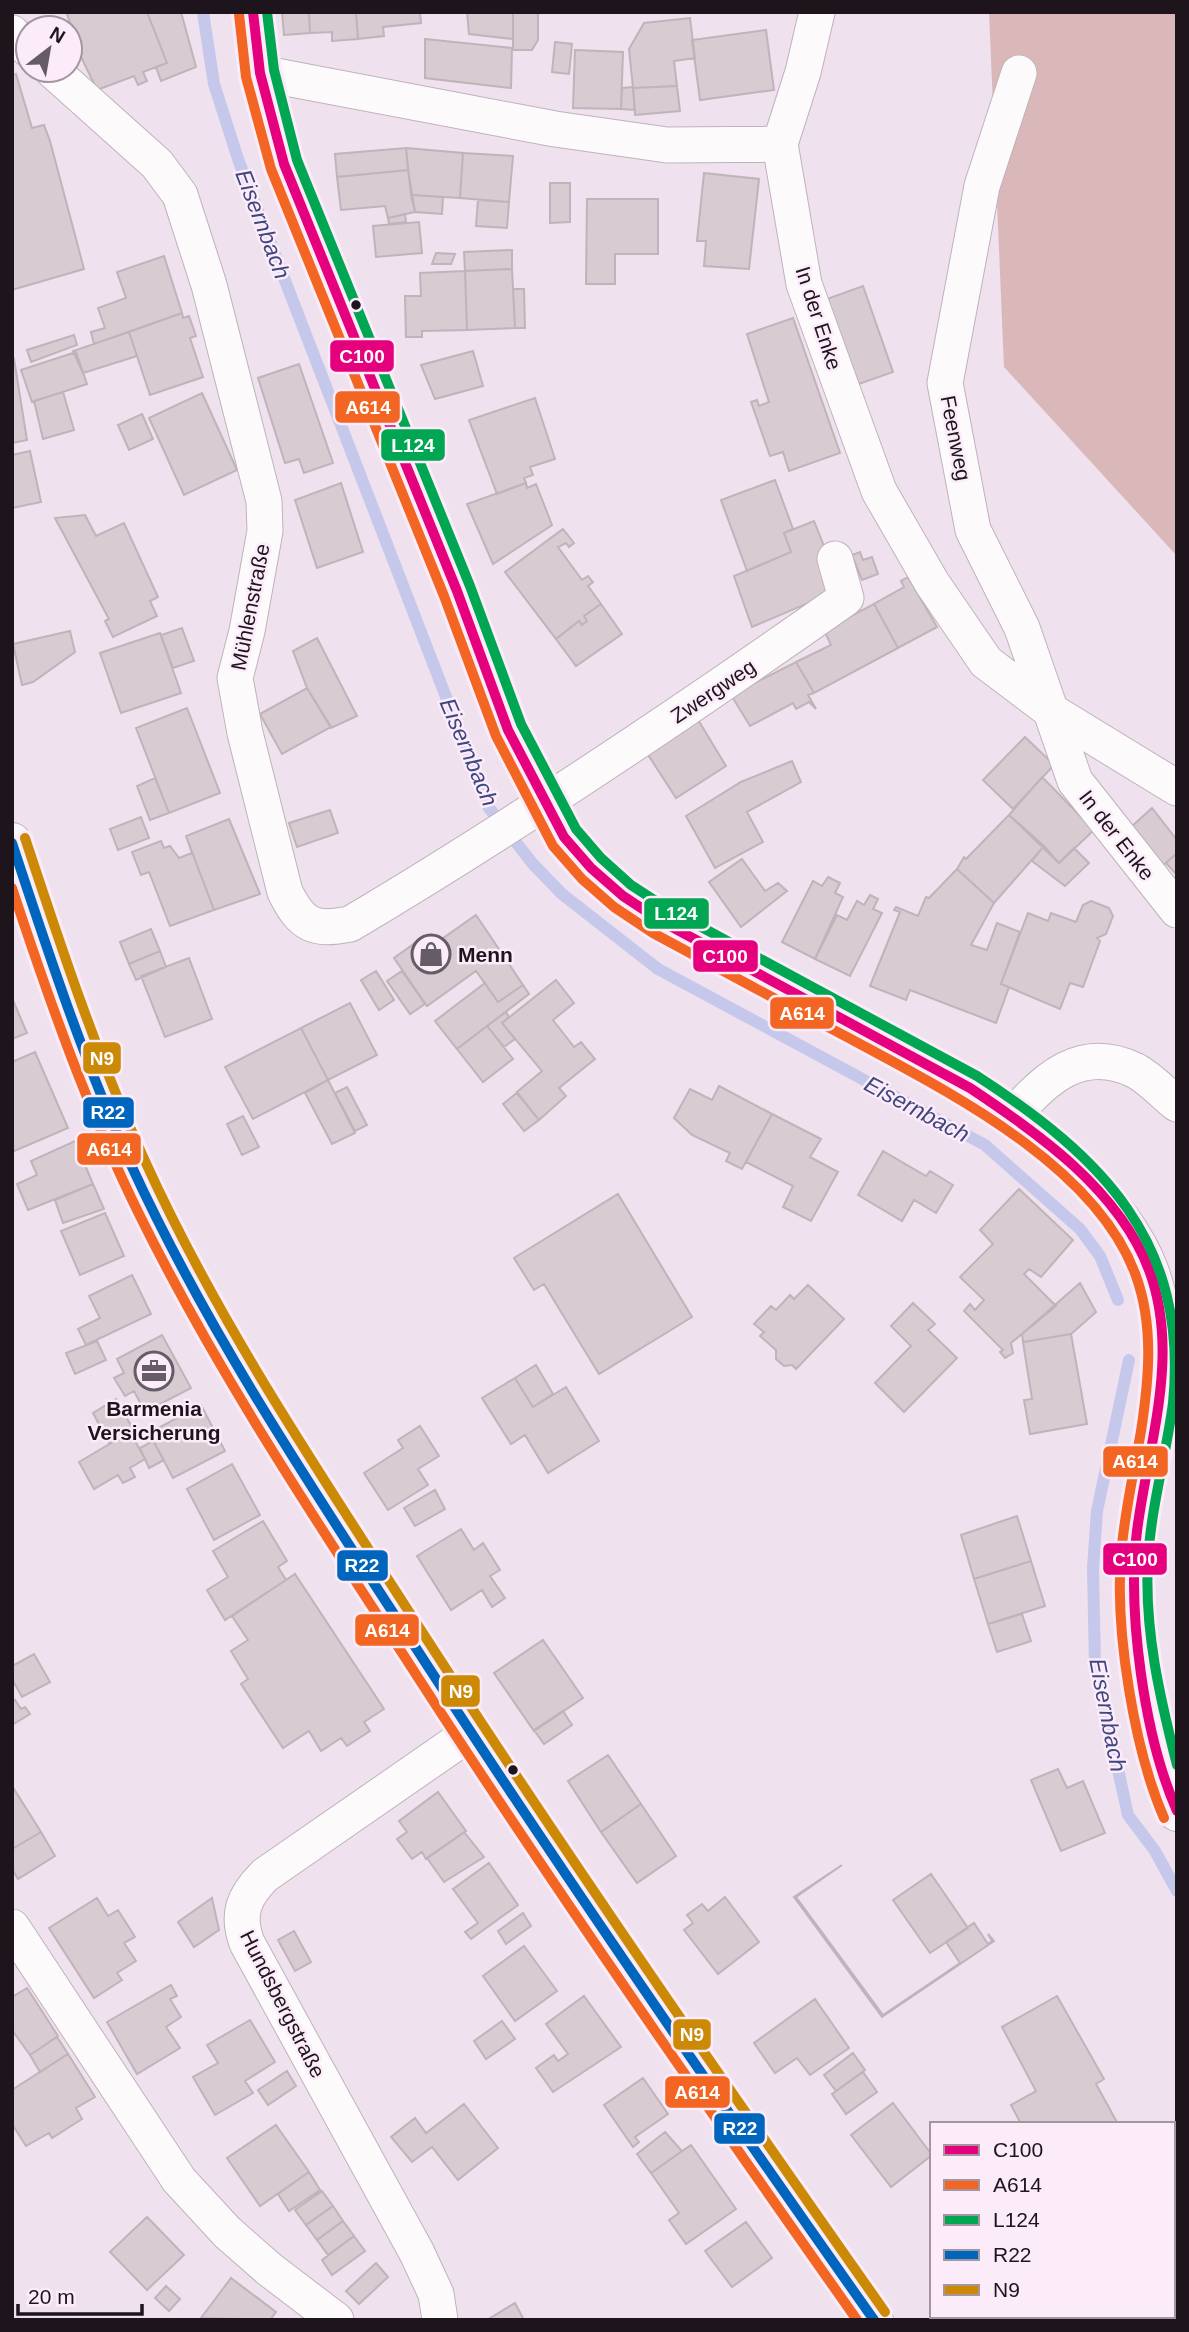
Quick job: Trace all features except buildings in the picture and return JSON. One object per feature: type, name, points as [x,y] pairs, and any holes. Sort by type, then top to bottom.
[{"type":"main road","points":[[253,12],[260,73],[284,164],[457,591],[508,730],[534,811],[623,896],[661,922],[970,1088],[1013,1116],[1064,1159],[1127,1229],[1149,1269],[1161,1311],[1164,1348],[1162,1386],[1137,1533],[1134,1625],[1157,1744],[1177,1812]]},
{"type":"main road","points":[[12,842],[74,1028],[152,1210],[261,1403],[470,1733],[677,2042],[874,2320]]},
{"type":"street","points":[[260,73],[555,129],[667,145],[780,144],[803,72],[817,12]]},
{"type":"street","name":"Feenweg","points":[[1018,73],[982,186],[945,383],[973,530],[1022,628],[1051,711]]},
{"type":"street","name":"Mühlenstraße","points":[[68,84],[157,164],[180,195],[209,285],[264,501],[265,531],[247,631],[235,678],[245,733],[278,867],[295,912],[307,923],[325,929],[350,924],[534,811]]},
{"type":"street","name":"In der Enke","points":[[780,144],[804,284],[879,491],[932,583],[986,662],[1051,711],[1075,781],[1177,910]]},
{"type":"street","name":"Zwergweg","points":[[534,811],[846,598],[835,559]]},
{"type":"street","points":[[1051,711],[1177,788]]},
{"type":"street","points":[[1013,1116],[1039,1085],[1075,1064],[1102,1061],[1135,1070],[1177,1104]]},
{"type":"street","name":"Hundsbergstraße","points":[[440,2320],[436,2294],[417,2253],[247,1943],[242,1929],[241,1913],[245,1899],[265,1875],[470,1733]]},
{"type":"street","points":[[12,1927],[179,2180],[238,2241],[336,2320]]},
{"type":"shaded area","points":[[989,12],[1177,12],[1177,556],[1004,367]]},
{"type":"waterway","name":"Eisernbach","points":[[203,12],[214,84],[238,159],[489,808],[533,864],[562,894],[658,969],[985,1145],[1080,1229],[1100,1256],[1118,1300]]},
{"type":"waterway","name":"Eisernbach","points":[[1129,1360],[1097,1511],[1093,1568],[1095,1665],[1128,1815],[1155,1851],[1177,1891]]},
{"type":"transit line","name":"C100","points":[[253,12],[260,73],[284,164],[457,591],[508,730],[564,837],[591,868],[623,896],[661,921],[970,1088],[996,1105],[1074,1166],[1118,1214],[1135,1241],[1149,1270],[1158,1302],[1162,1367],[1137,1531],[1134,1598],[1147,1711],[1165,1781],[1177,1811]]},
{"type":"transit line","name":"L124","points":[[267,12],[274,70],[297,160],[470,586],[521,724],[576,829],[601,858],[631,885],[668,909],[977,1076],[1022,1107],[1063,1139],[1098,1173],[1128,1209],[1151,1250],[1167,1295],[1174,1346],[1173,1403],[1155,1501],[1148,1560],[1148,1612],[1159,1689],[1177,1765]]},
{"type":"transit line","name":"A614","points":[[239,14],[246,77],[271,169],[444,596],[496,736],[553,846],[582,879],[614,907],[653,933],[928,1081],[1013,1134],[1053,1165],[1088,1199],[1116,1236],[1136,1276],[1148,1333],[1144,1411],[1122,1540],[1121,1619],[1136,1725],[1153,1790],[1164,1818]]},
{"type":"transit line","name":"N9","points":[[25,838],[80,1001],[111,1082],[174,1221],[237,1338],[271,1396],[472,1709],[706,2055],[885,2312]]},
{"type":"transit line","name":"R22","points":[[12,843],[68,1007],[132,1167],[161,1227],[225,1344],[330,1516],[460,1716],[694,2063],[874,2320]]},
{"type":"transit line","name":"A614","points":[[12,888],[70,1055],[103,1136],[171,1276],[237,1392],[344,1563],[524,1839],[857,2320]]},
{"type":"place","name":"Menn","points":[[431,954]]},
{"type":"place","name":"Barmenia Versicherung","points":[[154,1371]]}]
